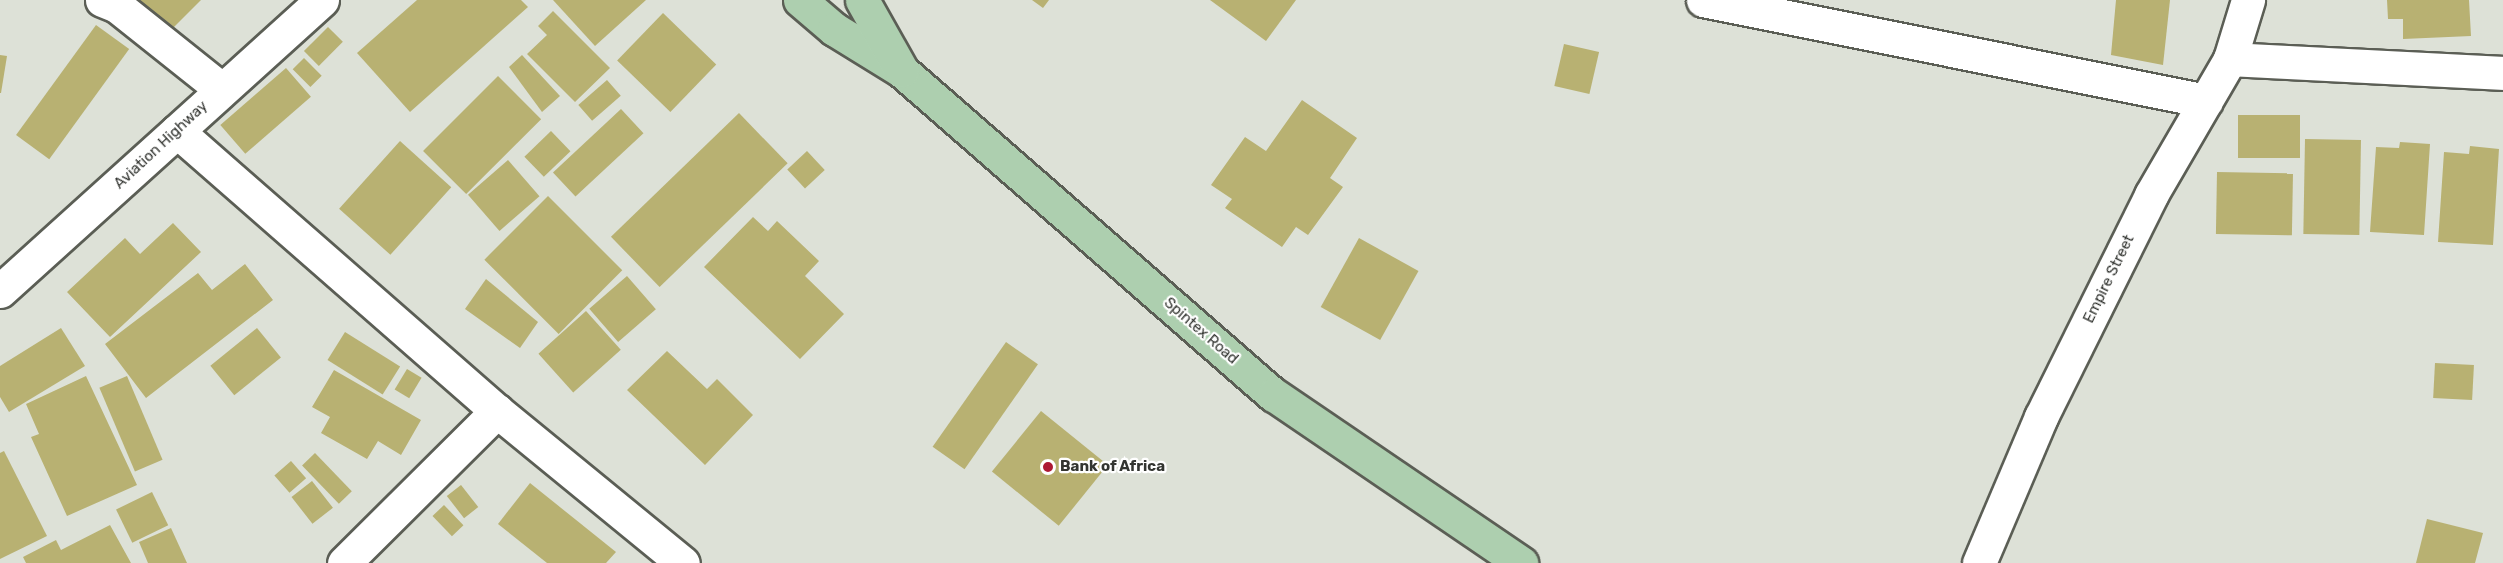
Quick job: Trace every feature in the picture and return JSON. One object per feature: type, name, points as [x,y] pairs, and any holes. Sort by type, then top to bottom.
[{"type":"main road","name":"Spintex Road","points":[[800,0],[834,29],[902,71],[1274,395],[1521,563]]},
{"type":"main road","name":"Spintex Road","points":[[862,0],[872,10],[902,71]]},
{"type":"street","points":[[102,0],[117,6],[221,89]]},
{"type":"street","name":"Aviation Highway","points":[[0,291],[322,0]]},
{"type":"street","points":[[1703,0],[2206,101]]},
{"type":"street","name":"Empire Street","points":[[1979,563],[2052,396],[2151,195],[2230,58],[2248,0]]},
{"type":"street","points":[[2230,58],[2503,73]]},
{"type":"street","points":[[177,130],[497,411],[683,563]]},
{"type":"street","points":[[344,563],[497,411]]},
{"type":"building","points":[[137,0],[201,0],[169,32]]},
{"type":"building","points":[[417,0],[521,0],[528,7],[410,112],[357,53]]},
{"type":"building","points":[[553,0],[646,0],[595,46]]},
{"type":"building","points":[[1032,0],[1049,0],[1043,8]]},
{"type":"building","points":[[1210,0],[1296,0],[1266,41]]},
{"type":"building","points":[[2116,0],[2170,0],[2163,65],[2111,55]]},
{"type":"building","points":[[2387,0],[2469,0],[2471,36],[2403,39],[2403,19],[2388,19]]},
{"type":"building","points":[[553,11],[610,68],[575,102],[527,54],[547,35],[538,26]]},
{"type":"building","points":[[663,13],[716,64],[670,112],[617,60]]},
{"type":"building","points":[[96,25],[129,49],[49,159],[16,135]]},
{"type":"building","points":[[328,27],[343,42],[319,66],[304,51]]},
{"type":"building","points":[[1564,44],[1599,52],[1589,94],[1554,86]]},
{"type":"building","points":[[0,55],[7,56],[1,93],[0,93]]},
{"type":"building","points":[[522,55],[560,96],[542,112],[509,67]]},
{"type":"building","points":[[304,58],[322,76],[310,87],[293,69]]},
{"type":"building","points":[[286,68],[311,97],[245,154],[220,125]]},
{"type":"building","points":[[498,76],[541,119],[466,194],[423,151]]},
{"type":"building","points":[[607,80],[621,96],[592,121],[578,105]]},
{"type":"building","points":[[1302,100],[1357,138],[1330,178],[1343,187],[1308,235],[1296,227],[1282,247],[1225,208],[1232,199],[1211,185],[1245,137],[1266,151]]},
{"type":"building","points":[[621,109],[644,133],[575,197],[553,172]]},
{"type":"building","points":[[739,113],[788,163],[660,287],[611,237]]},
{"type":"building","points":[[2238,115],[2300,115],[2300,158],[2238,158]]},
{"type":"building","points":[[551,131],[570,151],[544,177],[524,157]]},
{"type":"building","points":[[2305,139],[2361,140],[2359,235],[2303,234]]},
{"type":"building","points":[[400,141],[451,187],[390,255],[339,209]]},
{"type":"building","points":[[2400,142],[2430,144],[2424,235],[2370,232],[2376,147],[2399,148]]},
{"type":"building","points":[[2470,146],[2499,149],[2493,245],[2438,242],[2444,152],[2469,154]]},
{"type":"building","points":[[807,151],[825,170],[805,188],[787,169]]},
{"type":"building","points":[[508,160],[539,196],[499,231],[468,195]]},
{"type":"building","points":[[2217,172],[2293,173],[2292,235],[2216,234]]},
{"type":"building","points":[[548,196],[622,270],[559,334],[484,260]]},
{"type":"building","points":[[753,217],[768,231],[777,221],[819,261],[805,276],[844,314],[800,359],[704,267]]},
{"type":"building","points":[[173,223],[201,252],[110,337],[67,292],[125,238],[140,254]]},
{"type":"building","points":[[1359,238],[1418,271],[1380,340],[1321,307]]},
{"type":"building","points":[[245,264],[273,300],[146,398],[105,344],[198,273],[212,290]]},
{"type":"building","points":[[627,276],[656,309],[618,342],[589,309]]},
{"type":"building","points":[[486,279],[538,322],[520,348],[465,309]]},
{"type":"building","points":[[586,311],[621,350],[573,392],[538,354]]},
{"type":"building","points":[[61,328],[85,366],[9,412],[0,397],[0,366]]},
{"type":"building","points":[[257,328],[281,358],[234,395],[210,366]]},
{"type":"building","points":[[345,332],[400,366],[383,394],[328,360]]},
{"type":"building","points":[[1006,342],[1038,364],[965,469],[933,447]]},
{"type":"building","points":[[667,351],[707,389],[717,379],[753,415],[705,465],[627,390]]},
{"type":"building","points":[[2435,363],[2474,365],[2472,400],[2433,398]]},
{"type":"building","points":[[407,369],[422,378],[409,398],[395,390]]},
{"type":"building","points":[[334,370],[421,420],[401,455],[378,441],[367,459],[321,433],[330,417],[312,407]]},
{"type":"building","points":[[86,376],[137,485],[67,516],[31,437],[39,434],[26,404]]},
{"type":"building","points":[[127,376],[163,460],[135,471],[99,388]]},
{"type":"building","name":"Bank of Africa","points":[[1041,411],[1108,465],[1059,526],[992,472]]},
{"type":"building","points":[[4,451],[47,536],[0,559],[0,453]]},
{"type":"building","points":[[315,453],[352,491],[339,504],[302,466]]},
{"type":"building","points":[[291,461],[306,478],[289,493],[274,475]]},
{"type":"building","points":[[312,481],[333,508],[312,524],[292,497]]},
{"type":"building","points":[[530,483],[616,552],[606,563],[547,563],[498,524]]},
{"type":"building","points":[[461,485],[478,507],[464,518],[447,496]]},
{"type":"building","points":[[152,492],[168,525],[132,543],[116,510]]},
{"type":"building","points":[[444,505],[463,525],[452,536],[432,516]]},
{"type":"building","points":[[2427,519],[2483,533],[2475,563],[2416,563]]},
{"type":"building","points":[[110,525],[131,563],[26,563],[23,557],[56,540],[61,550]]},
{"type":"building","points":[[171,528],[187,563],[148,563],[139,542]]},
{"type":"place","name":"Bank of Africa","points":[[1048,467]]}]
